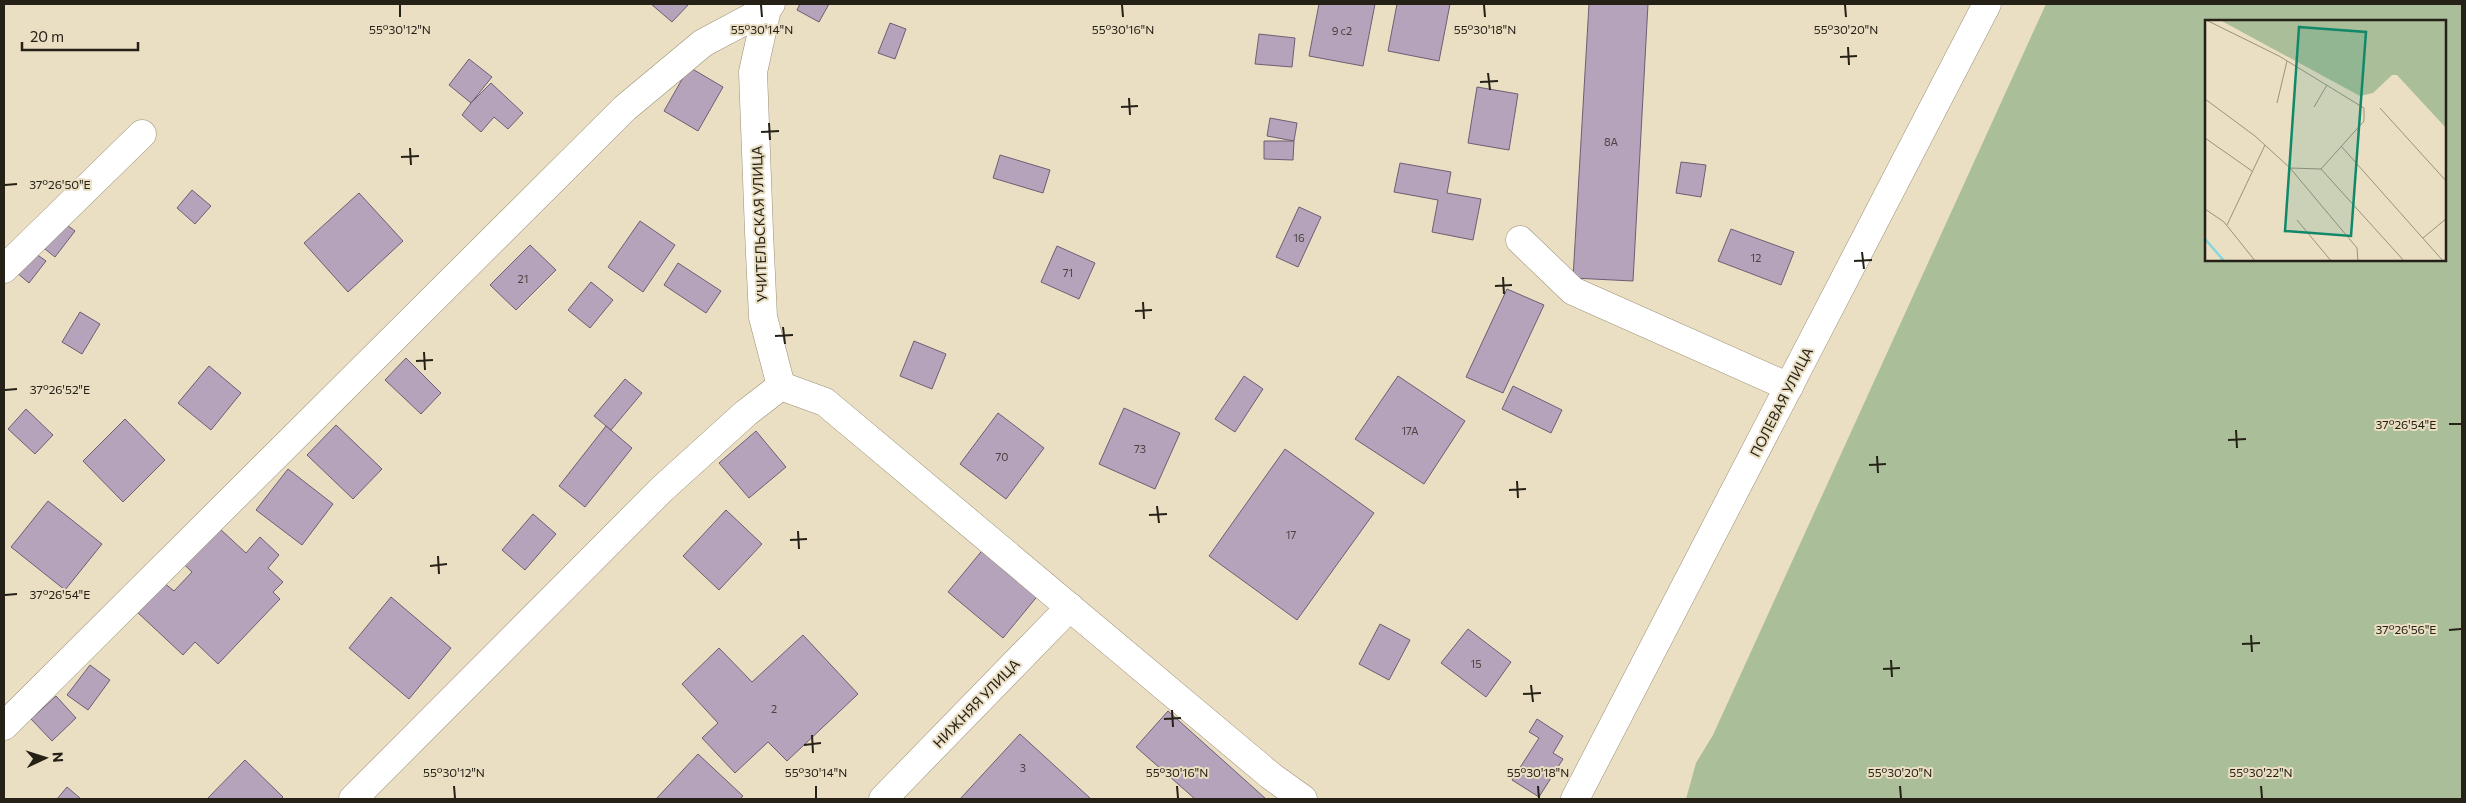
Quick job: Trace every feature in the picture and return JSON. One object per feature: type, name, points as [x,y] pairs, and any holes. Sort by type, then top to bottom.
[{"type":"street","name":"ПОЛЕВАЯ УЛИЦА","points":[[1575,799],[1986,4]]},
{"type":"street","points":[[4,726],[625,108],[702,43],[769,6]]},
{"type":"street","name":"УЧИТЕЛЬСКАЯ УЛИЦА","points":[[769,6],[753,72],[763,317],[780,386]]},
{"type":"street","points":[[4,269],[142,134]]},
{"type":"street","points":[[1520,240],[1573,291],[1699,349],[1789,387]]},
{"type":"street","points":[[353,799],[662,489],[746,413],[780,386],[825,402],[1271,776],[1303,799]]},
{"type":"street","name":"НИЖНЯЯ УЛИЦА","points":[[883,799],[1070,607]]},
{"type":"green space","points":[[2046,4],[2462,4],[2462,799],[1686,799],[1696,763],[1713,735]]},
{"type":"building","points":[[651,4],[689,4],[672,22]]},
{"type":"building","points":[[800,4],[829,4],[819,22],[797,10]]},
{"type":"building","points":[[1319,4],[1375,4],[1363,66],[1309,56]]},
{"type":"building","points":[[1397,4],[1450,4],[1439,61],[1388,51]]},
{"type":"building","points":[[1589,4],[1648,4],[1633,281],[1573,278]]},
{"type":"building","points":[[890,23],[906,29],[895,59],[878,53]]},
{"type":"building","points":[[1259,34],[1295,38],[1292,67],[1255,64]]},
{"type":"building","points":[[469,59],[492,77],[471,103],[449,85]]},
{"type":"building","points":[[689,67],[723,87],[698,131],[664,111]]},
{"type":"building","points":[[491,83],[523,113],[508,129],[494,117],[481,132],[462,115]]},
{"type":"building","points":[[1477,87],[1518,94],[1509,150],[1468,143]]},
{"type":"building","points":[[1270,118],[1297,123],[1294,141],[1267,136]]},
{"type":"building","points":[[1264,141],[1294,141],[1293,160],[1264,159]]},
{"type":"building","points":[[1000,155],[1050,170],[1043,193],[993,178]]},
{"type":"building","points":[[1681,162],[1706,165],[1701,197],[1676,193]]},
{"type":"building","points":[[1400,163],[1451,172],[1447,193],[1481,199],[1473,240],[1432,232],[1438,200],[1394,192]]},
{"type":"building","points":[[192,190],[211,206],[195,224],[177,208]]},
{"type":"building","points":[[359,193],[403,241],[348,292],[304,243]]},
{"type":"building","points":[[1299,207],[1321,217],[1298,267],[1276,257]]},
{"type":"building","points":[[60,220],[75,231],[55,257],[40,245]]},
{"type":"building","points":[[640,221],[675,245],[643,292],[608,267]]},
{"type":"building","points":[[1731,229],[1794,252],[1781,285],[1718,261]]},
{"type":"building","points":[[530,245],[556,270],[516,310],[490,285]]},
{"type":"building","points":[[1057,246],[1095,263],[1079,299],[1041,282]]},
{"type":"building","points":[[32,251],[46,261],[29,283],[16,272]]},
{"type":"building","points":[[678,263],[721,291],[706,313],[664,285]]},
{"type":"building","points":[[591,282],[613,300],[590,328],[568,310]]},
{"type":"building","points":[[1507,289],[1544,305],[1503,393],[1466,377]]},
{"type":"building","points":[[80,312],[100,324],[82,354],[62,342]]},
{"type":"building","points":[[914,341],[946,354],[932,389],[900,376]]},
{"type":"building","points":[[406,358],[441,393],[421,414],[385,380]]},
{"type":"building","points":[[209,366],[241,393],[211,430],[178,403]]},
{"type":"building","points":[[1244,376],[1263,389],[1235,432],[1215,419]]},
{"type":"building","points":[[1398,376],[1465,421],[1424,484],[1355,439]]},
{"type":"building","points":[[625,379],[642,393],[611,430],[594,416]]},
{"type":"building","points":[[1513,386],[1562,410],[1551,433],[1502,409]]},
{"type":"building","points":[[1124,408],[1180,433],[1155,489],[1099,464]]},
{"type":"building","points":[[26,409],[53,435],[35,454],[8,429]]},
{"type":"building","points":[[998,413],[1044,448],[1006,499],[960,464]]},
{"type":"building","points":[[125,419],[165,460],[123,502],[83,461]]},
{"type":"building","points":[[336,425],[382,469],[353,499],[307,455]]},
{"type":"building","points":[[606,426],[632,448],[585,507],[559,486]]},
{"type":"building","points":[[756,431],[786,467],[749,498],[719,463]]},
{"type":"building","points":[[1285,449],[1374,513],[1297,620],[1209,556]]},
{"type":"building","points":[[288,469],[333,504],[302,545],[256,510]]},
{"type":"building","points":[[48,501],[102,544],[65,590],[11,547]]},
{"type":"building","points":[[726,510],[762,544],[719,590],[683,556]]},
{"type":"building","points":[[533,514],[556,534],[525,570],[502,550]]},
{"type":"building","points":[[206,516],[246,553],[260,537],[279,555],[268,568],[283,582],[273,592],[280,599],[218,664],[195,642],[183,655],[136,611],[163,582],[174,591],[192,572],[172,553]]},
{"type":"building","points":[[985,547],[1040,593],[1003,638],[948,592]]},
{"type":"building","points":[[391,597],[451,648],[409,699],[349,648]]},
{"type":"building","points":[[1380,624],[1410,640],[1389,680],[1359,664]]},
{"type":"building","points":[[1468,629],[1511,662],[1486,697],[1441,663]]},
{"type":"building","points":[[803,635],[858,694],[787,761],[768,742],[735,773],[702,738],[718,723],[682,684],[719,648],[752,682]]},
{"type":"building","points":[[90,665],[110,680],[88,710],[67,695]]},
{"type":"building","points":[[56,696],[76,718],[52,741],[31,719]]},
{"type":"building","points":[[1168,711],[1266,799],[1195,799],[1136,747]]},
{"type":"building","points":[[1537,719],[1563,736],[1553,753],[1563,759],[1539,797],[1512,780],[1539,738],[1529,732]]},
{"type":"building","points":[[1020,734],[1091,799],[960,799]]},
{"type":"building","points":[[698,754],[743,796],[740,799],[656,799]]},
{"type":"building","points":[[245,760],[283,797],[281,799],[207,799]]},
{"type":"building","points":[[67,787],[81,799],[57,799]]}]
